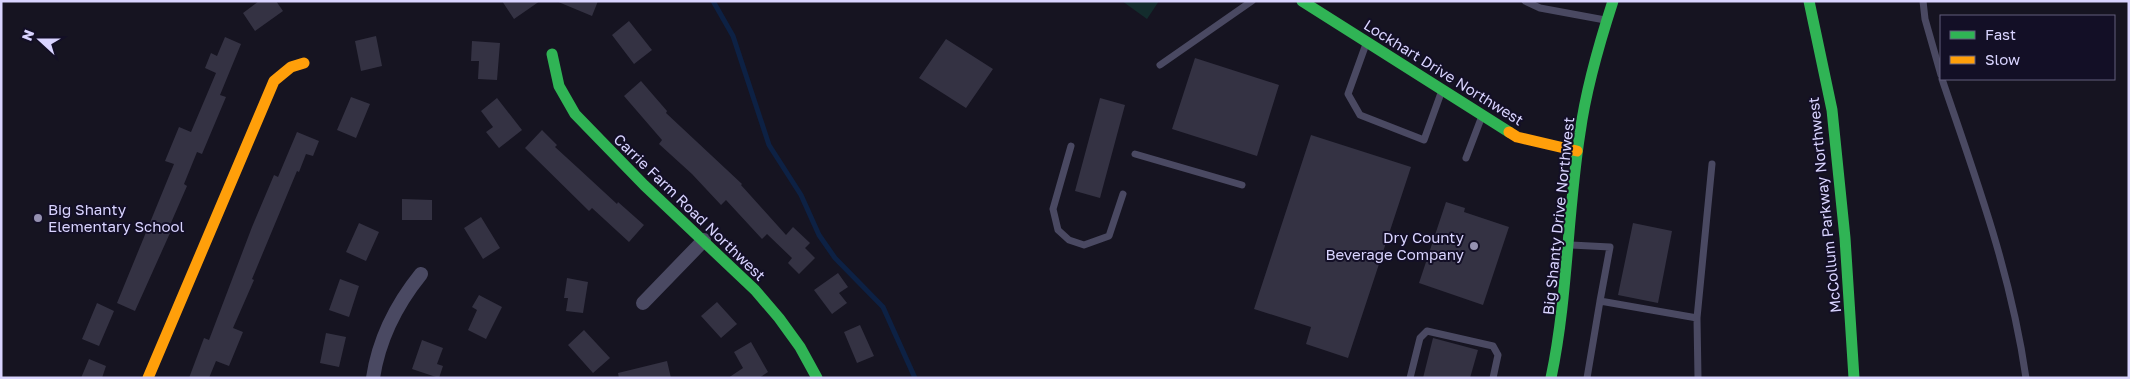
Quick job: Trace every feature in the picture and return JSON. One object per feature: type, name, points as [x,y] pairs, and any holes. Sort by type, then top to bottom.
[{"type":"street","name":"Lockhart Drive Northwest","points":[[1302,1],[1517,137],[1577,151]]},
{"type":"street","name":"Big Shanty Drive Northwest","points":[[1551,378],[1561,322],[1577,151],[1587,95],[1606,20],[1613,1]]},
{"type":"street","name":"McCollum Parkway Northwest","points":[[1809,1],[1832,110],[1845,238],[1854,378]]},
{"type":"street","name":"Carrie Farm Road Northwest","points":[[552,54],[558,85],[572,110],[636,177],[704,240],[779,317],[805,354],[818,378]]},
{"type":"street","points":[[148,378],[274,81],[291,68],[304,63]]},
{"type":"street","points":[[643,303],[704,240]]},
{"type":"street","points":[[373,378],[384,333],[395,310],[421,274]]},
{"type":"lane","points":[[1160,65],[1252,1]]},
{"type":"lane","points":[[1525,1],[1540,8],[1606,20]]},
{"type":"lane","points":[[1923,1],[1925,19],[1940,72]]},
{"type":"lane","points":[[1366,42],[1348,94],[1360,114],[1424,140],[1442,90]]},
{"type":"lane","points":[[1942,80],[1996,236],[2020,335],[2026,378]]},
{"type":"lane","points":[[1466,158],[1482,115]]},
{"type":"lane","points":[[1071,146],[1053,209],[1058,230],[1069,240],[1084,245],[1110,236],[1123,194]]},
{"type":"lane","points":[[1135,154],[1242,185]]},
{"type":"lane","points":[[1698,378],[1697,318],[1712,164]]},
{"type":"lane","points":[[1568,244],[1610,247],[1587,378]]},
{"type":"lane","points":[[1600,301],[1697,318]]},
{"type":"lane","points":[[1410,378],[1420,338],[1427,331],[1493,346],[1498,355],[1493,378]]},
{"type":"green space","points":[[1122,1],[1159,1],[1147,19]]},
{"type":"building","points":[[259,1],[276,1],[283,11],[255,31],[243,13]]},
{"type":"building","points":[[502,1],[540,1],[514,19]]},
{"type":"building","points":[[556,1],[598,1],[592,16]]},
{"type":"building","points":[[629,21],[652,50],[634,64],[612,35]]},
{"type":"building","points":[[376,36],[382,66],[361,71],[355,41]]},
{"type":"building","points":[[225,37],[241,44],[220,95],[226,97],[202,154],[197,152],[184,184],[187,186],[167,232],[170,233],[135,311],[117,303],[174,164],[165,161],[179,127],[191,132],[216,73],[205,68],[211,53],[217,56]]},
{"type":"building","points":[[946,39],[993,69],[966,108],[919,78]]},
{"type":"building","points":[[472,41],[500,43],[497,80],[478,79],[479,61],[471,61]]},
{"type":"building","points":[[1195,58],[1279,85],[1257,156],[1172,129]]},
{"type":"building","points":[[641,81],[667,111],[666,113],[742,184],[786,235],[793,227],[810,243],[805,248],[815,258],[799,274],[788,263],[792,258],[767,234],[762,239],[726,200],[721,205],[692,174],[659,144],[662,140],[624,96]]},
{"type":"building","points":[[351,97],[370,104],[356,138],[337,130]]},
{"type":"building","points":[[497,98],[522,130],[499,148],[486,132],[493,127],[481,111]]},
{"type":"building","points":[[1100,98],[1125,105],[1100,198],[1075,191]]},
{"type":"building","points":[[542,130],[557,145],[555,147],[617,204],[618,202],[644,225],[629,242],[592,208],[589,211],[525,148]]},
{"type":"building","points":[[297,132],[319,141],[313,156],[306,154],[299,172],[297,171],[252,279],[254,280],[233,328],[243,332],[229,366],[216,361],[209,378],[189,378],[204,338],[209,340],[274,175],[278,177]]},
{"type":"building","points":[[1311,135],[1411,167],[1348,358],[1306,344],[1311,327],[1254,309]]},
{"type":"building","points":[[402,199],[432,200],[432,220],[402,220]]},
{"type":"building","points":[[1446,202],[1465,208],[1464,212],[1509,227],[1483,305],[1419,283]]},
{"type":"building","points":[[481,217],[500,248],[483,259],[464,228]]},
{"type":"building","points":[[359,223],[379,232],[366,261],[346,252]]},
{"type":"building","points":[[1633,223],[1672,231],[1658,303],[1618,295]]},
{"type":"building","points":[[838,273],[848,287],[839,293],[847,303],[832,314],[814,290]]},
{"type":"building","points":[[567,278],[588,282],[583,313],[566,311],[568,298],[564,298]]},
{"type":"building","points":[[340,279],[359,286],[349,317],[329,310]]},
{"type":"building","points":[[479,295],[502,307],[486,339],[468,330],[477,310],[472,307]]},
{"type":"building","points":[[717,302],[737,324],[721,338],[701,316]]},
{"type":"building","points":[[97,303],[114,311],[99,346],[82,339]]},
{"type":"building","points":[[860,325],[874,356],[857,363],[844,332]]},
{"type":"building","points":[[584,330],[610,358],[593,373],[568,345]]},
{"type":"building","points":[[326,333],[346,337],[339,367],[320,363]]},
{"type":"building","points":[[1433,338],[1478,350],[1470,378],[1423,378]]},
{"type":"building","points":[[422,340],[443,348],[437,364],[443,366],[439,378],[412,369]]},
{"type":"building","points":[[751,342],[768,372],[759,378],[728,378],[743,368],[734,352]]},
{"type":"building","points":[[89,359],[106,366],[102,378],[81,378]]},
{"type":"building","points":[[667,361],[671,378],[619,378],[618,373]]},
{"type":"waterway","points":[[713,1],[733,36],[769,145],[801,195],[819,235],[835,258],[883,307],[915,378]]},
{"type":"traffic: fast","points":[[1302,1],[1509,132]]},
{"type":"traffic: fast","points":[[1551,378],[1561,317],[1572,194],[1583,116],[1594,66],[1613,1]]},
{"type":"traffic: fast","points":[[1809,1],[1832,110],[1845,238],[1854,378]]},
{"type":"traffic: fast","points":[[552,54],[559,86],[575,114],[644,185],[755,290],[800,347],[817,378]]},
{"type":"traffic: slow","points":[[148,378],[274,81],[291,67],[304,63]]},
{"type":"traffic: slow","points":[[1509,132],[1517,137],[1577,151]]},
{"type":"place","name":"Big Shanty Elementary School","points":[[38,218]]},
{"type":"place","name":"Dry County Beverage Company","points":[[1474,246]]}]
